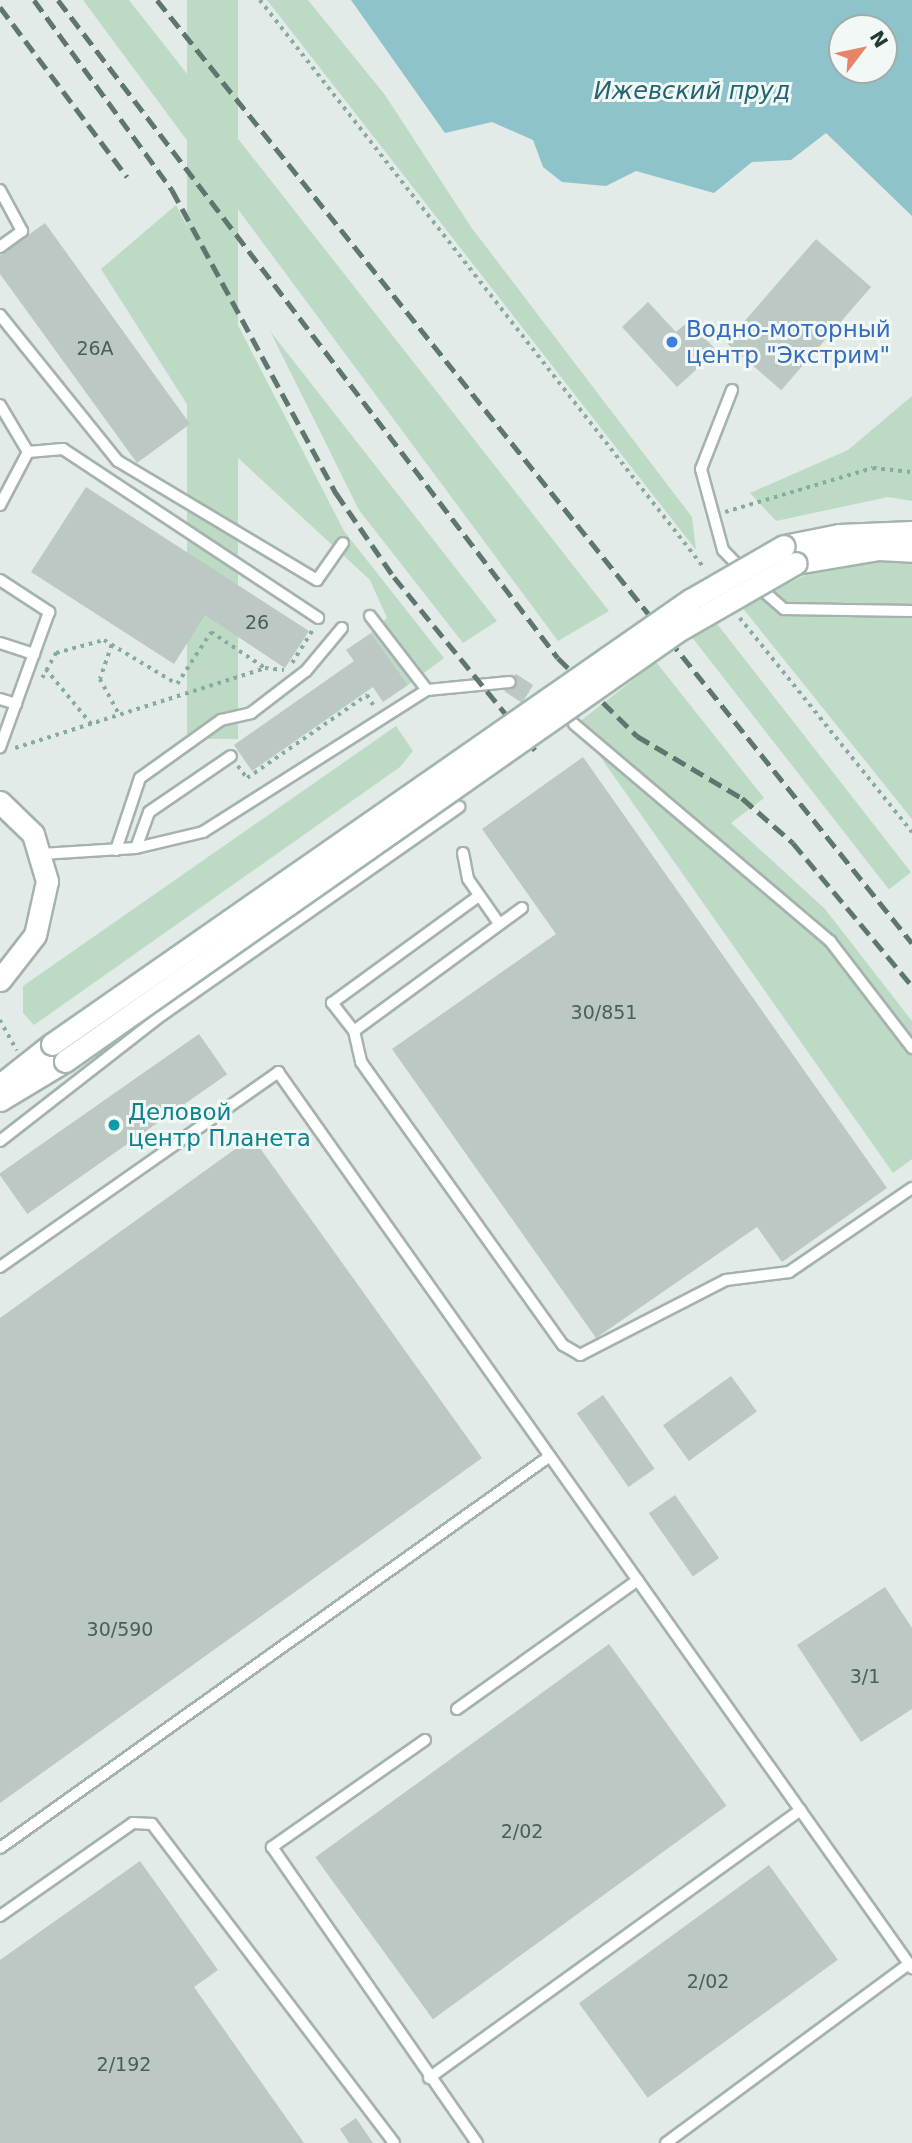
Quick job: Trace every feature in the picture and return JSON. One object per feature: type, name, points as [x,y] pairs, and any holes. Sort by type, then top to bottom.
[{"type":"main road","points":[[0,1100],[59,1053],[690,600],[790,554],[839,535],[912,532]]},
{"type":"main road","points":[[790,554],[879,549],[912,551]]},
{"type":"main road","points":[[0,802],[26,825],[42,854],[45,909],[35,935],[0,980]]},
{"type":"main road","points":[[0,1085],[59,1053]]},
{"type":"lane","points":[[0,190],[22,231],[0,247]]},
{"type":"lane","points":[[0,315],[118,461],[317,580],[343,544]]},
{"type":"lane","points":[[732,390],[701,469],[723,550],[783,609],[912,611]]},
{"type":"lane","points":[[0,405],[28,452]]},
{"type":"lane","points":[[28,452],[64,449],[318,618]]},
{"type":"lane","points":[[0,505],[28,452]]},
{"type":"lane","points":[[0,580],[49,612],[1,745]]},
{"type":"lane","points":[[370,616],[427,690]]},
{"type":"lane","points":[[116,850],[140,778],[221,720],[251,713],[306,671],[342,628]]},
{"type":"lane","points":[[0,643],[34,654]]},
{"type":"lane","points":[[42,854],[136,848],[203,832],[427,690],[510,682]]},
{"type":"lane","points":[[0,699],[16,704]]},
{"type":"lane","points":[[575,723],[830,941],[912,1048]]},
{"type":"lane","points":[[136,848],[149,812],[231,756]]},
{"type":"lane","points":[[0,1141],[162,1015],[459,807]]},
{"type":"lane","points":[[463,853],[468,880],[498,922]]},
{"type":"lane","points":[[480,896],[332,1003],[354,1031],[361,1062],[563,1345],[580,1355],[726,1280],[789,1272],[912,1188]]},
{"type":"lane","points":[[354,1031],[498,922],[522,908]]},
{"type":"lane","points":[[0,1267],[278,1072],[911,1966],[666,2143]]},
{"type":"lane","points":[[0,1848],[550,1456]]},
{"type":"lane","points":[[457,1709],[638,1580]]},
{"type":"lane","points":[[425,1740],[272,1847],[429,2078],[477,2143]]},
{"type":"lane","points":[[429,2078],[800,1810]]},
{"type":"lane","points":[[0,1916],[133,1823],[152,1824],[394,2143]]},
{"type":"path","points":[[260,0],[692,551]]},
{"type":"path","points":[[714,515],[873,468],[912,472]]},
{"type":"path","points":[[735,612],[912,832]]},
{"type":"path","points":[[1,745],[14,748],[265,668],[287,669],[318,618]]},
{"type":"path","points":[[37,692],[56,653],[104,640],[177,684],[211,632],[265,668]]},
{"type":"path","points":[[112,645],[100,679],[120,716]]},
{"type":"path","points":[[46,669],[92,725]]},
{"type":"path","points":[[231,756],[247,778],[367,695],[383,718]]},
{"type":"path","points":[[14,748],[19,737]]},
{"type":"path","points":[[0,1020],[18,1052]]},
{"type":"green space","points":[[83,0],[129,0],[609,611],[558,641]]},
{"type":"green space","points":[[187,0],[238,0],[238,739],[187,739]]},
{"type":"green space","points":[[267,0],[308,0],[385,95],[471,227],[692,517],[696,550]]},
{"type":"green space","points":[[176,205],[344,531],[444,658],[408,685],[371,633],[387,618],[370,580],[197,420],[101,269]]},
{"type":"green space","points":[[270,331],[497,621],[463,643],[359,510]]},
{"type":"green space","points":[[912,396],[912,501],[888,497],[776,521],[750,493],[848,450]]},
{"type":"green space","points":[[889,559],[912,562],[912,819],[741,606],[814,571]]},
{"type":"green space","points":[[714,620],[911,872],[889,889],[692,637]]},
{"type":"green space","points":[[656,662],[764,798],[731,823],[825,909],[912,1021],[912,1159],[893,1173],[592,745],[569,730]]},
{"type":"green space","points":[[396,726],[413,751],[400,767],[34,1025],[23,1013],[23,986]]},
{"type":"water","name":"Ижевский пруд","points":[[351,0],[912,0],[912,216],[826,133],[791,160],[752,162],[714,193],[636,171],[606,186],[562,182],[543,167],[533,140],[492,122],[445,133]]},
{"type":"building","points":[[45,223],[190,424],[137,463],[0,274],[0,255]]},
{"type":"building","points":[[816,239],[871,287],[781,390],[726,342]]},
{"type":"building","name":"Водно-моторный центр \"Экстрим\"","points":[[648,302],[676,332],[689,321],[717,351],[677,387],[622,327]]},
{"type":"building","points":[[86,487],[309,631],[285,668],[205,615],[174,664],[31,572]]},
{"type":"building","points":[[371,633],[408,685],[383,702],[373,687],[252,771],[234,745],[354,661],[346,650]]},
{"type":"building","points":[[583,757],[887,1188],[782,1262],[757,1227],[596,1338],[392,1049],[556,934],[482,829]]},
{"type":"building","name":"Деловой центр Планета","points":[[199,1034],[227,1074],[27,1214],[0,1173]]},
{"type":"building","points":[[252,1137],[482,1458],[0,1803],[0,1318]]},
{"type":"building","points":[[731,1376],[757,1412],[689,1461],[663,1425]]},
{"type":"building","points":[[603,1395],[655,1469],[628,1487],[577,1413]]},
{"type":"building","points":[[675,1495],[719,1558],[693,1576],[649,1513]]},
{"type":"building","points":[[885,1587],[912,1628],[912,1709],[861,1742],[797,1645]]},
{"type":"building","points":[[609,1644],[727,1806],[433,2019],[315,1857]]},
{"type":"building","points":[[140,1861],[218,1970],[194,1987],[304,2143],[0,2143],[0,1960]]},
{"type":"building","points":[[769,1865],[838,1960],[648,2098],[579,2003]]},
{"type":"building","points":[[356,2118],[373,2143],[349,2143],[340,2129]]},
{"type":"tunnel","points":[[510,682],[555,711]]},
{"type":"railway","points":[[34,0],[172,190],[336,493],[394,577],[535,750]]},
{"type":"railway","points":[[58,0],[558,658],[637,736],[742,798],[793,843],[912,986]]},
{"type":"railway","points":[[157,0],[912,943]]},
{"type":"railway","points":[[0,7],[127,177]]},
{"type":"place","name":"Водно-моторный центр \"Экстрим\"","points":[[672,342]]},
{"type":"place","name":"Деловой центр Планета","points":[[114,1125]]}]
